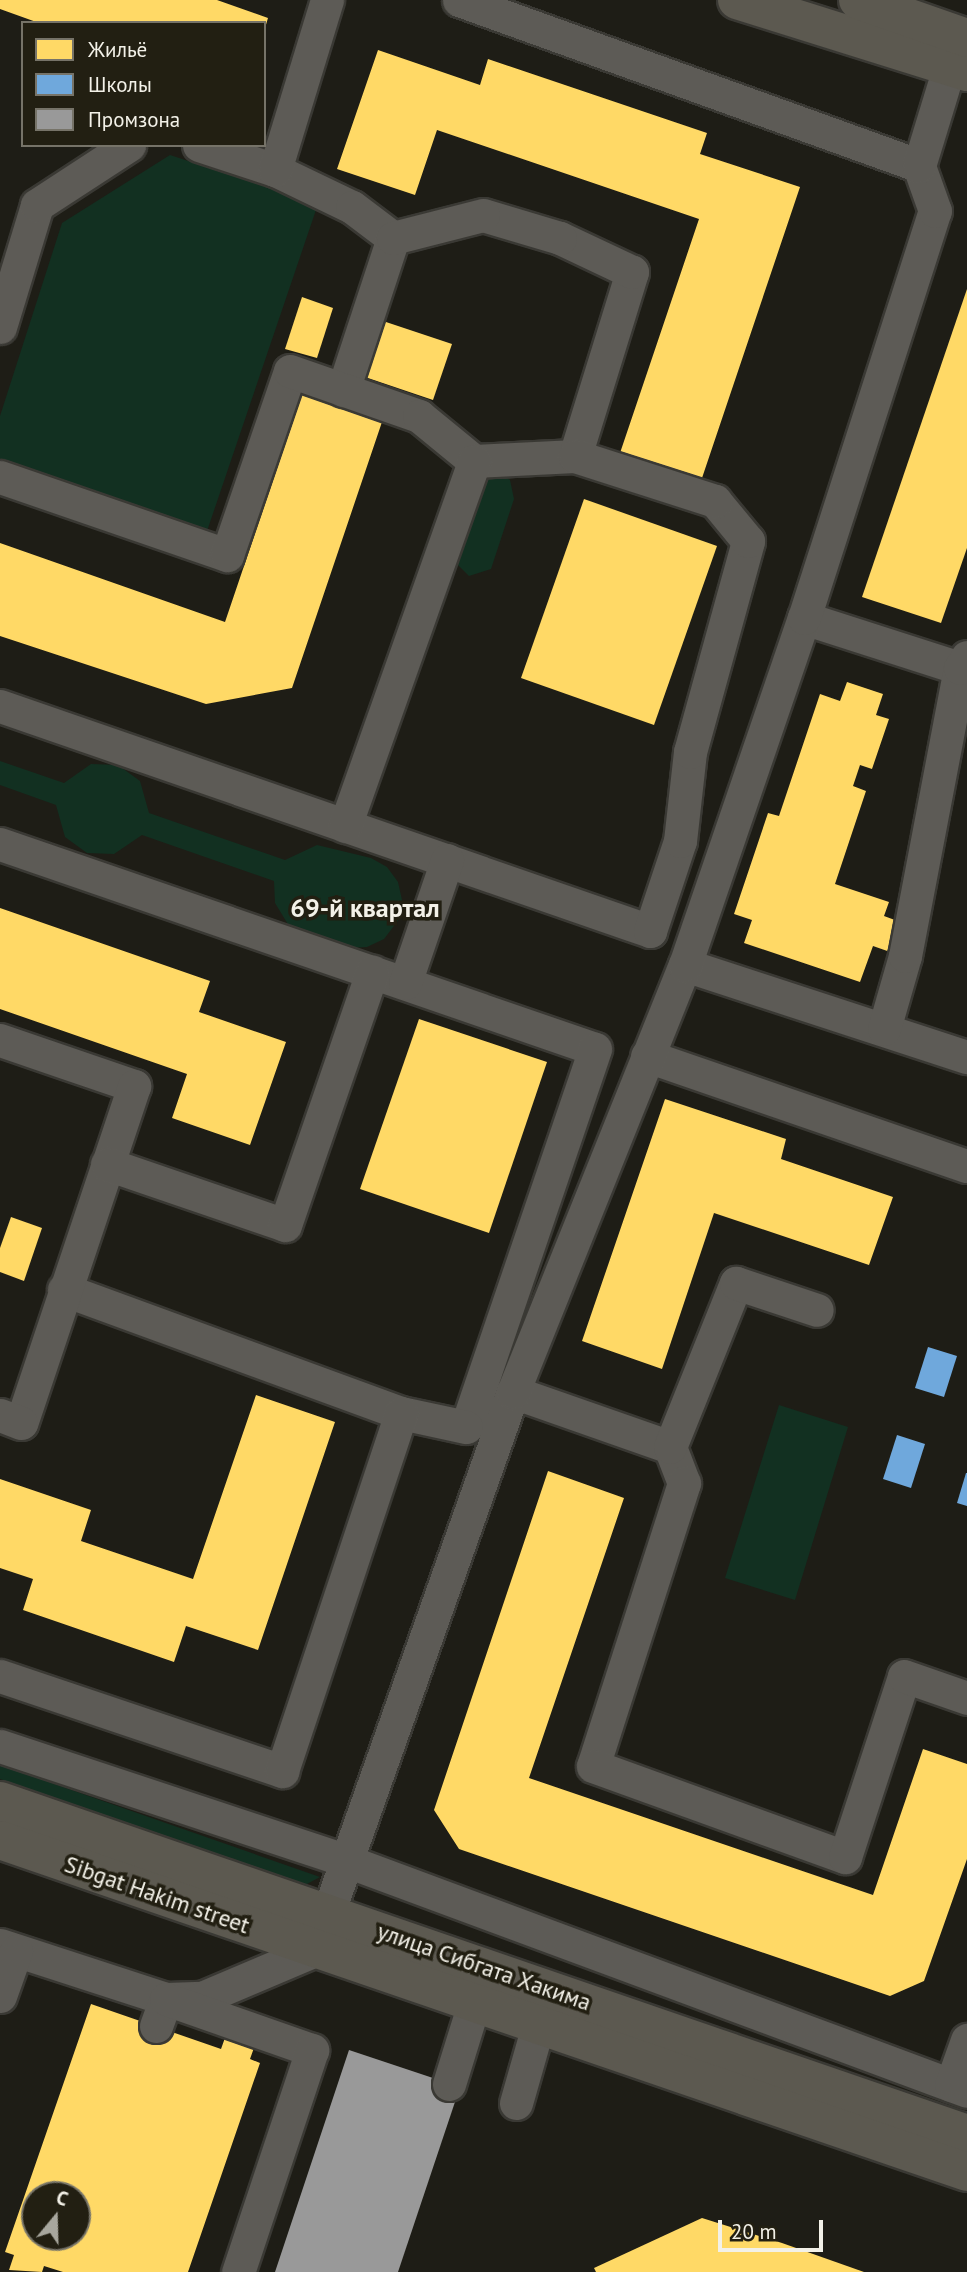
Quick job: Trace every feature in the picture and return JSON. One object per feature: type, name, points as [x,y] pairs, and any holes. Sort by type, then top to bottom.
[{"type":"main road","points":[[737,0],[961,59]]},
{"type":"main road","points":[[858,0],[961,59]]},
{"type":"main road","name":"улица Сибгата Хакима","points":[[0,1801],[967,2134]]},
{"type":"main road","name":"Sibgat Hakim street","points":[[0,1840],[315,1950]]},
{"type":"main road","name":"улица Сибгата Хакима","points":[[315,1950],[967,2172]]},
{"type":"lane","points":[[275,170],[327,0]]},
{"type":"lane","points":[[459,0],[919,166]]},
{"type":"lane","points":[[328,1913],[513,1392],[685,965],[804,618],[935,211],[919,166],[961,59]]},
{"type":"lane","points":[[0,327],[37,205],[127,147]]},
{"type":"lane","points":[[205,147],[275,170],[352,206],[393,238]]},
{"type":"lane","points":[[393,238],[483,215],[560,238],[632,272],[575,456]]},
{"type":"lane","points":[[343,390],[393,238]]},
{"type":"lane","points":[[0,477],[227,555],[290,371],[419,416],[474,461],[575,456],[715,501],[748,541],[690,752],[680,841],[649,931],[0,706]]},
{"type":"lane","points":[[345,826],[474,461]]},
{"type":"lane","points":[[804,618],[964,662],[905,956],[884,1029]]},
{"type":"lane","points":[[0,844],[595,1049],[466,1427],[401,1413],[64,1290]]},
{"type":"lane","points":[[405,984],[447,860]]},
{"type":"lane","points":[[685,965],[967,1058]]},
{"type":"lane","points":[[107,1164],[285,1225],[372,972]]},
{"type":"lane","points":[[0,1040],[134,1086],[20,1423],[0,1415]]},
{"type":"lane","points":[[647,1056],[967,1166]]},
{"type":"lane","points":[[817,1310],[736,1283],[670,1447],[684,1483],[593,1766],[845,1857],[904,1676],[967,1698]]},
{"type":"lane","points":[[513,1392],[670,1447]]},
{"type":"lane","points":[[0,1676],[282,1771],[401,1413]]},
{"type":"lane","points":[[0,1746],[347,1861],[959,2088],[967,2040]]},
{"type":"lane","points":[[0,1996],[8,1948],[161,2012],[312,2050],[238,2272]]},
{"type":"lane","points":[[161,2012],[202,1998],[315,1950]]},
{"type":"lane","points":[[449,2084],[474,2003]]},
{"type":"lane","points":[[516,2103],[538,2026]]},
{"type":"green space","points":[[170,155],[318,204],[205,537],[0,465],[0,416],[62,223]]},
{"type":"green space","points":[[500,473],[510,480],[514,499],[491,569],[469,576],[455,562],[481,477]]},
{"type":"green space","points":[[0,761],[64,783],[91,764],[118,765],[140,781],[149,813],[285,860],[317,845],[371,858],[387,867],[398,882],[402,900],[400,918],[384,939],[367,947],[349,948],[289,926],[275,903],[274,881],[142,835],[114,854],[87,853],[65,837],[56,805],[0,785]]},
{"type":"green space","points":[[779,1405],[848,1427],[795,1600],[725,1578]]},
{"type":"green space","points":[[0,1765],[320,1877],[305,1885],[0,1779]]},
{"type":"building: Жильё","points":[[0,0],[217,0],[268,18],[266,25],[266,21],[33,21],[0,9]]},
{"type":"building: Жильё","points":[[378,50],[480,85],[488,59],[707,133],[700,154],[800,187],[701,481],[620,453],[699,219],[437,130],[415,195],[337,169]]},
{"type":"building: Жильё","points":[[967,289],[967,548],[941,623],[862,597]]},
{"type":"building: Жильё","points":[[302,297],[333,308],[317,358],[285,349]]},
{"type":"building: Жильё","points":[[380,320],[452,344],[433,400],[362,376]]},
{"type":"building: Жильё","points":[[303,392],[383,419],[292,688],[206,704],[0,636],[0,543],[225,622]]},
{"type":"building: Жильё","points":[[584,499],[717,546],[654,725],[521,678]]},
{"type":"building: Жильё","points":[[847,682],[883,694],[876,715],[889,719],[872,769],[860,765],[853,786],[866,791],[835,884],[889,902],[884,916],[903,923],[893,953],[873,946],[860,982],[744,943],[752,920],[734,914],[768,813],[779,816],[820,694],[840,701]]},
{"type":"building: Жильё","points":[[0,908],[210,981],[199,1012],[286,1042],[250,1145],[172,1118],[187,1074],[0,1009]]},
{"type":"building: Жильё","points":[[419,1019],[547,1062],[489,1233],[360,1189]]},
{"type":"building: Жильё","points":[[665,1099],[786,1139],[781,1159],[893,1197],[869,1265],[714,1213],[662,1369],[582,1341]]},
{"type":"building: Жильё","points":[[11,1217],[42,1228],[24,1281],[0,1272],[0,1248]]},
{"type":"building: Жильё","points":[[256,1395],[335,1422],[258,1650],[186,1626],[174,1662],[23,1610],[33,1579],[0,1568],[0,1479],[91,1510],[81,1541],[193,1579]]},
{"type":"building: Жильё","points":[[548,1471],[624,1498],[529,1778],[873,1895],[923,1749],[967,1764],[967,1859],[924,1981],[890,1996],[459,1849],[434,1810]]},
{"type":"building: Жильё","points":[[91,2004],[221,2049],[226,2035],[255,2045],[250,2059],[260,2063],[188,2272],[63,2272],[44,2266],[42,2272],[9,2270],[14,2255],[5,2252],[21,2206],[21,2251],[91,2251],[91,2181],[30,2181]]},
{"type":"building: Жильё","points":[[702,2218],[864,2272],[596,2272],[594,2268]]},
{"type":"building: Школы","points":[[928,1347],[957,1356],[944,1397],[915,1388]]},
{"type":"building: Школы","points":[[897,1435],[925,1444],[911,1488],[883,1479]]},
{"type":"building: Школы","points":[[967,1473],[967,1506],[957,1503]]},
{"type":"building: Промзона","points":[[349,2050],[460,2087],[398,2272],[275,2272]]},
{"type":"district","name":"69-й квартал","points":[[365,908]]}]
